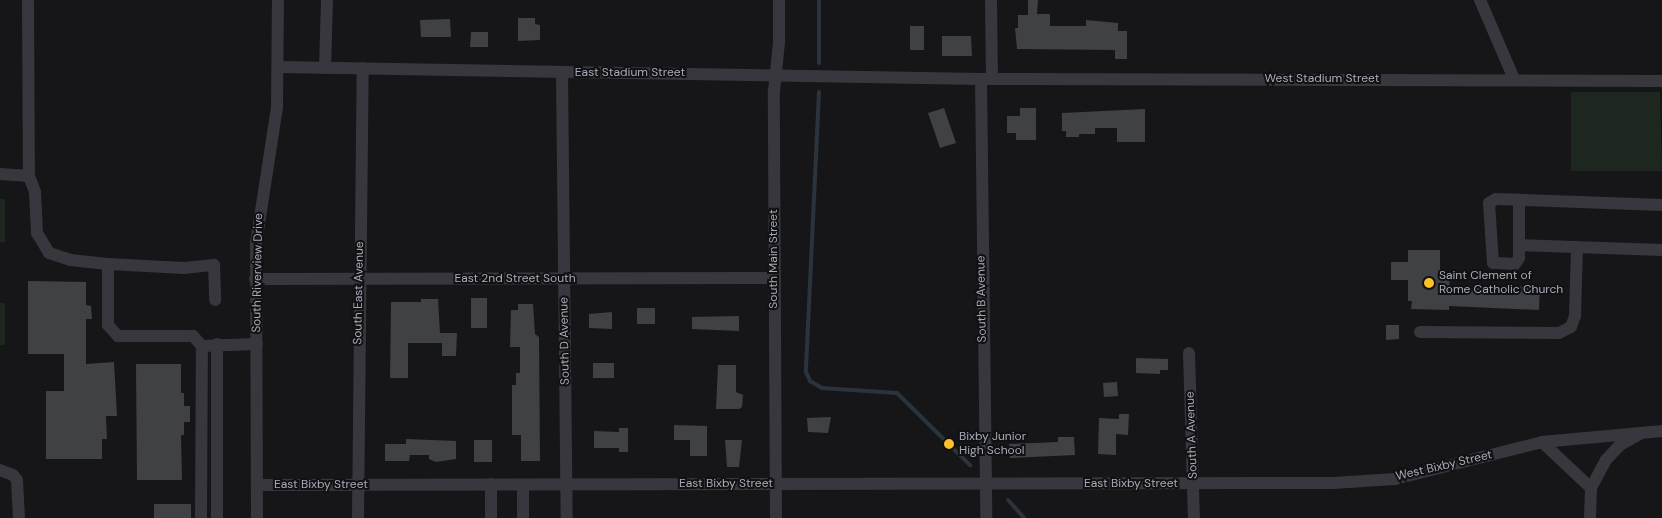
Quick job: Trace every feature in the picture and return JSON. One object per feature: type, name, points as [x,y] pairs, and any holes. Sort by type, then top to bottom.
[{"type":"street","points":[[28,0],[30,176],[35,192],[37,233],[49,253],[70,260],[108,264],[184,268],[214,265],[215,300]]},
{"type":"street","name":"South Riverview Drive","points":[[257,518],[255,279],[258,214],[277,108],[279,67],[278,0]]},
{"type":"street","points":[[325,68],[327,0]]},
{"type":"street","name":"South Main Street","points":[[776,518],[774,278],[776,74],[779,0]]},
{"type":"street","name":"South B Avenue","points":[[986,518],[987,79],[991,0]]},
{"type":"street","points":[[1480,0],[1514,79]]},
{"type":"street","name":"East Stadium Street","points":[[279,67],[987,79]]},
{"type":"street","name":"South East Avenue","points":[[358,518],[359,279],[363,68]]},
{"type":"street","name":"South D Avenue","points":[[562,73],[567,518]]},
{"type":"street","name":"West Stadium Street","points":[[987,79],[1514,79],[1662,81]]},
{"type":"street","points":[[0,174],[30,176]]},
{"type":"street","points":[[1519,200],[1519,258],[1515,264],[1493,263],[1489,203],[1496,199],[1662,204]]},
{"type":"street","points":[[1519,245],[1662,250]]},
{"type":"street","points":[[1420,332],[1559,333],[1571,328],[1575,316],[1577,247]]},
{"type":"street","points":[[108,264],[108,325],[118,336],[193,336],[202,346],[201,518]]},
{"type":"street","name":"East 2nd Street South","points":[[255,279],[774,278]]},
{"type":"street","points":[[217,518],[218,344]]},
{"type":"street","points":[[202,346],[257,344]]},
{"type":"street","name":"South A Avenue","points":[[1189,353],[1194,518]]},
{"type":"street","name":"West Bixby Street","points":[[1194,484],[1333,483],[1396,479],[1542,442],[1662,431]]},
{"type":"street","points":[[1590,518],[1591,488],[1606,460],[1620,445],[1642,432]]},
{"type":"street","points":[[1542,442],[1591,488]]},
{"type":"street","points":[[0,470],[13,475],[17,480],[19,518]]},
{"type":"street","points":[[491,484],[491,518]]},
{"type":"street","name":"East Bixby Street","points":[[257,485],[1194,484]]},
{"type":"street","points":[[523,486],[523,518]]},
{"type":"shaded area","points":[[1571,92],[1660,92],[1662,171],[1571,171]]},
{"type":"shaded area","points":[[0,199],[5,199],[5,242],[0,242]]},
{"type":"shaded area","points":[[0,303],[5,303],[5,345],[0,345]]},
{"type":"building","points":[[1028,0],[1038,0],[1037,14],[1050,14],[1050,26],[1086,26],[1086,20],[1118,23],[1118,31],[1127,31],[1127,59],[1115,59],[1115,50],[1017,49],[1015,28],[1018,28],[1018,15],[1028,15]]},
{"type":"building","points":[[518,18],[535,18],[535,24],[540,25],[540,40],[518,41]]},
{"type":"building","points":[[450,19],[451,37],[421,37],[420,20]]},
{"type":"building","points":[[910,26],[924,26],[924,50],[910,50]]},
{"type":"building","points":[[471,32],[488,32],[488,47],[470,47]]},
{"type":"building","points":[[942,36],[971,36],[972,56],[942,56]]},
{"type":"building","points":[[944,108],[956,143],[940,148],[928,113]]},
{"type":"building","points":[[1020,108],[1036,108],[1036,140],[1016,140],[1016,133],[1007,133],[1007,116],[1020,116]]},
{"type":"building","points":[[1145,109],[1145,142],[1117,142],[1117,128],[1095,128],[1095,134],[1079,134],[1079,137],[1066,137],[1066,131],[1062,131],[1062,113]]},
{"type":"building","name":"Saint Clement of Rome Catholic Church","points":[[1408,250],[1440,250],[1440,275],[1450,275],[1449,289],[1540,286],[1539,310],[1449,306],[1449,310],[1411,309],[1412,301],[1408,301],[1408,280],[1391,280],[1391,262],[1408,262]]},
{"type":"building","points":[[28,281],[86,282],[86,305],[91,306],[92,319],[86,319],[86,364],[114,362],[117,416],[106,416],[107,439],[102,439],[102,459],[46,459],[46,391],[64,391],[64,354],[28,354]]},
{"type":"building","points":[[471,298],[487,298],[487,328],[471,328]]},
{"type":"building","points":[[421,299],[438,299],[440,333],[457,333],[456,356],[442,356],[442,343],[408,343],[408,378],[390,378],[391,302],[421,302]]},
{"type":"building","points":[[518,304],[533,304],[535,334],[539,337],[540,461],[521,461],[521,435],[512,435],[512,385],[516,385],[516,373],[520,373],[520,347],[510,347],[511,310],[518,310]]},
{"type":"building","points":[[637,308],[655,308],[655,324],[637,324]]},
{"type":"building","points":[[612,312],[612,329],[589,328],[589,314]]},
{"type":"building","points":[[739,316],[739,331],[692,329],[692,317]]},
{"type":"building","points":[[1386,325],[1399,325],[1399,339],[1386,340]]},
{"type":"building","points":[[1136,358],[1168,359],[1168,370],[1160,370],[1160,374],[1136,373]]},
{"type":"building","points":[[593,363],[614,363],[614,378],[593,378]]},
{"type":"building","points":[[136,364],[181,364],[181,393],[184,393],[184,406],[190,406],[190,422],[184,422],[184,435],[181,435],[182,480],[137,480]]},
{"type":"building","points":[[718,365],[736,365],[736,392],[743,395],[742,407],[739,409],[716,409]]},
{"type":"building","points":[[1117,382],[1118,396],[1104,397],[1103,383]]},
{"type":"building","points":[[1119,414],[1129,414],[1128,435],[1116,434],[1116,455],[1098,454],[1099,418],[1119,419]]},
{"type":"building","points":[[831,417],[828,433],[808,432],[807,418]]},
{"type":"building","points":[[674,425],[707,426],[707,456],[690,456],[690,440],[674,440]]},
{"type":"building","points":[[619,428],[628,428],[628,452],[619,452],[619,448],[594,448],[594,431],[619,432]]},
{"type":"building","points":[[1058,437],[1074,437],[1075,455],[1010,458],[1009,444],[1058,442]]},
{"type":"building","points":[[406,439],[456,441],[456,459],[436,462],[429,459],[429,455],[410,455],[409,461],[385,461],[385,444],[406,444]]},
{"type":"building","points":[[474,440],[492,440],[492,462],[474,462]]},
{"type":"building","points":[[725,440],[742,440],[739,467],[727,467]]},
{"type":"building","points":[[154,504],[191,504],[191,518],[154,518]]},
{"type":"waterway","points":[[819,0],[819,63]]},
{"type":"waterway","points":[[819,92],[806,372],[810,381],[822,388],[897,393],[970,465]]},
{"type":"waterway","points":[[1008,500],[1024,518]]},
{"type":"place","name":"Saint Clement of Rome Catholic Church","points":[[1429,283]]},
{"type":"place","name":"Bixby Junior High School","points":[[949,444]]}]
